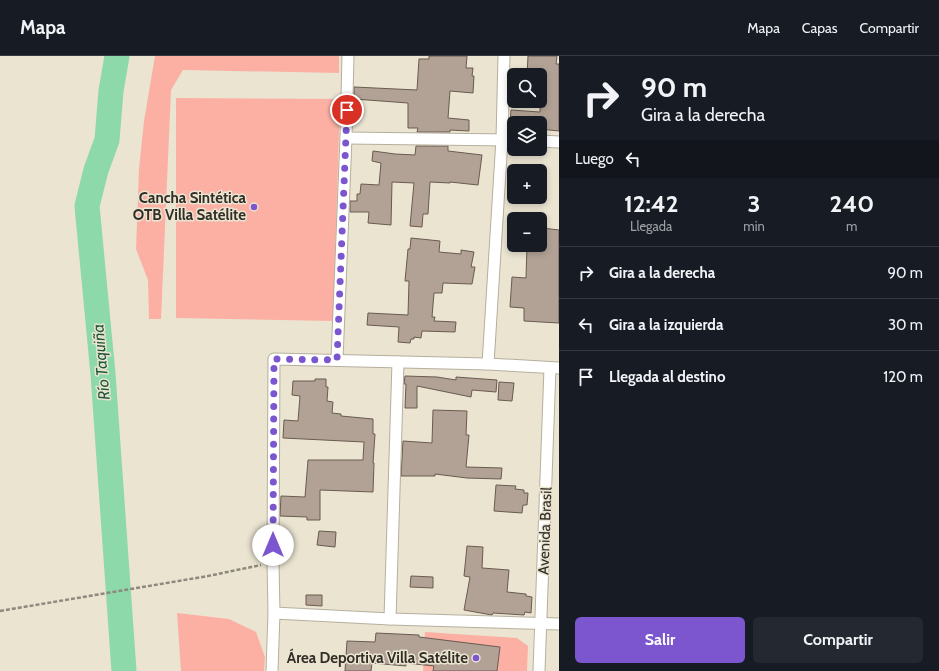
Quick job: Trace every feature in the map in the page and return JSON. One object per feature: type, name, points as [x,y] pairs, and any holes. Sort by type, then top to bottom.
[{"type":"street","points":[[337,360],[348,56]]},
{"type":"street","points":[[488,364],[502,139],[504,56]]},
{"type":"street","points":[[346,138],[507,139]]},
{"type":"street","points":[[547,141],[559,142]]},
{"type":"street","points":[[272,671],[274,613],[274,359],[488,364],[555,368]]},
{"type":"street","points":[[390,619],[398,362]]},
{"type":"street","name":"Avenida Brasil","points":[[539,671],[555,368]]},
{"type":"street","points":[[274,613],[390,619],[559,624]]},
{"type":"path","points":[[0,611],[208,576],[255,567],[273,561]]},
{"type":"shaded area","points":[[155,56],[339,56],[339,73],[183,70],[171,90],[161,319],[149,319],[148,280],[136,249],[139,169],[144,121]]},
{"type":"shaded area","name":"Cancha Sintética OTB Villa Satélite","points":[[176,98],[340,99],[333,321],[176,318]]},
{"type":"shaded area","points":[[177,613],[229,619],[256,632],[265,657],[264,671],[181,671]]},
{"type":"shaded area","name":"Área Deportiva Villa Satélite","points":[[425,632],[517,638],[528,646],[527,671],[423,671]]},
{"type":"building","points":[[429,56],[467,56],[466,68],[473,68],[473,93],[450,91],[448,118],[469,120],[469,131],[450,130],[450,132],[417,132],[418,128],[408,128],[408,103],[354,99],[354,87],[417,90],[419,59],[429,59]]},
{"type":"building","points":[[528,56],[557,56],[556,64],[559,64],[559,131],[547,130],[547,116],[511,116],[511,110],[540,112],[540,108],[547,108],[547,68],[527,68]]},
{"type":"building","points":[[416,146],[448,146],[448,151],[482,155],[478,185],[450,182],[430,182],[428,214],[423,214],[422,227],[410,226],[414,183],[392,182],[391,225],[368,223],[369,212],[350,212],[350,201],[357,201],[357,194],[360,194],[361,184],[379,185],[381,163],[372,161],[373,151],[415,155]]},
{"type":"building","points":[[547,229],[559,230],[559,323],[524,321],[524,308],[510,307],[512,277],[526,278],[527,252],[547,252]]},
{"type":"building","points":[[411,238],[440,241],[439,252],[461,254],[461,250],[474,252],[471,267],[475,267],[472,284],[443,283],[442,293],[434,293],[432,317],[435,317],[434,321],[456,322],[455,332],[422,331],[421,338],[414,337],[414,339],[411,339],[410,343],[398,342],[399,327],[367,325],[368,313],[408,315],[409,281],[405,281],[408,249],[410,249]]},
{"type":"building","points":[[405,376],[437,377],[456,380],[456,377],[497,380],[496,392],[472,390],[471,397],[417,386],[417,408],[405,408]]},
{"type":"building","points":[[315,379],[326,379],[326,387],[328,387],[327,401],[333,402],[332,413],[341,414],[341,416],[373,419],[373,434],[375,434],[373,492],[320,490],[320,520],[307,520],[307,517],[280,516],[281,496],[305,497],[308,460],[363,460],[364,442],[283,438],[284,420],[298,421],[300,396],[292,395],[293,381],[315,381]]},
{"type":"building","points":[[499,382],[514,383],[512,401],[498,400]]},
{"type":"building","points":[[433,410],[467,411],[466,435],[469,435],[466,467],[502,468],[501,479],[467,478],[435,474],[435,476],[401,476],[403,441],[432,443]]},
{"type":"building","points":[[496,485],[516,486],[515,489],[524,490],[524,493],[528,493],[527,505],[523,505],[522,513],[494,511]]},
{"type":"building","points":[[319,531],[336,532],[335,547],[317,545]]},
{"type":"building","points":[[467,546],[483,547],[482,568],[509,570],[507,592],[526,594],[526,596],[532,597],[531,613],[525,612],[524,615],[493,613],[492,615],[464,610],[470,577],[464,576]]},
{"type":"building","points":[[411,576],[433,577],[433,588],[410,587]]},
{"type":"building","points":[[306,595],[322,595],[322,606],[306,605]]},
{"type":"building","points":[[376,633],[419,635],[419,637],[500,647],[497,671],[433,671],[434,666],[406,663],[406,666],[372,663],[371,671],[345,671],[347,641],[375,642]]},
{"type":"waterway","name":"Río Taquiña","points":[[117,56],[111,91],[107,140],[96,170],[87,206],[103,374],[124,671]]},
{"type":"place","name":"Cancha Sintética OTB Villa Satélite","points":[[254,207]]},
{"type":"place","name":"Área Deportiva Villa Satélite","points":[[476,658]]},
{"type":"route","points":[[273,545],[274,359],[337,360],[347,110]]}]
